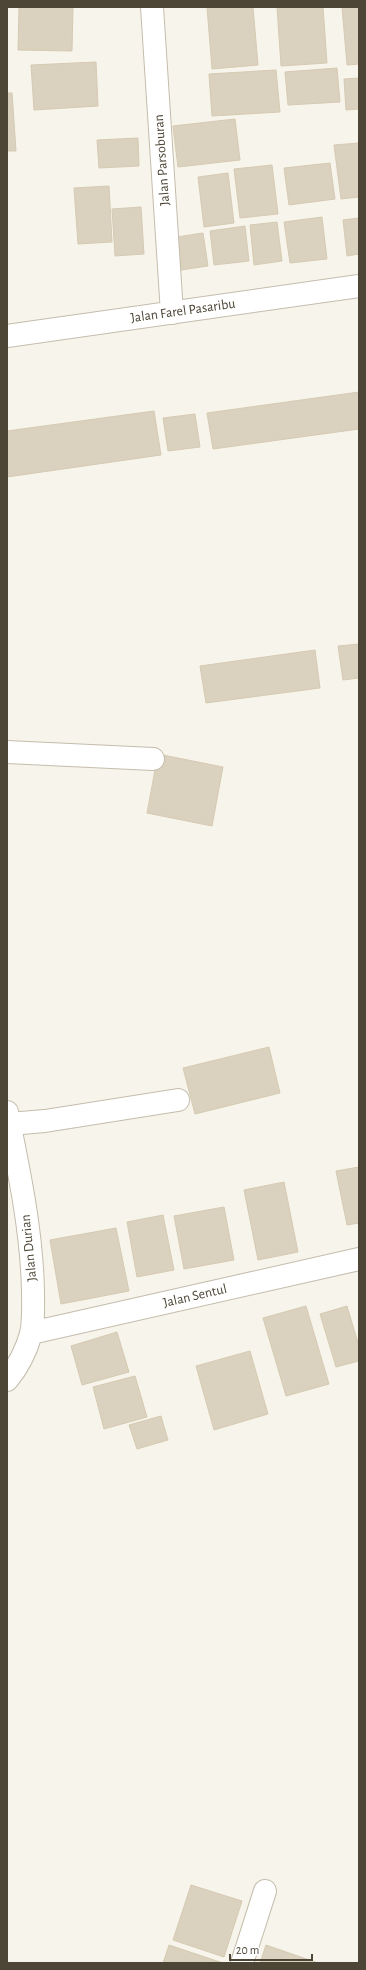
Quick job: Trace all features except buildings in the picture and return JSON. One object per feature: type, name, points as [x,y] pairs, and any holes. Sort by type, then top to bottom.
[{"type":"street","name":"Jalan Parsoburan","points":[[152,7],[172,313]]},
{"type":"street","name":"Jalan Farel Pasaribu","points":[[7,336],[359,286]]},
{"type":"street","points":[[7,752],[153,759]]},
{"type":"street","points":[[10,1133],[45,1121],[178,1100]]},
{"type":"street","name":"Jalan Durian","points":[[7,1380],[22,1358],[31,1333],[33,1272],[24,1204],[10,1133]]},
{"type":"street","name":"Jalan Sentul","points":[[31,1333],[359,1259]]},
{"type":"street","points":[[242,1963],[265,1891]]}]
